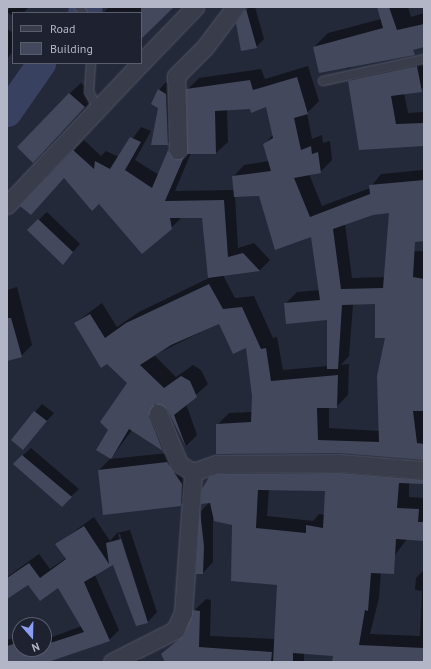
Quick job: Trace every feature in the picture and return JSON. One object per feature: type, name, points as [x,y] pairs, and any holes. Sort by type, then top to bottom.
[{"type":"street","points":[[142,62],[196,7]]},
{"type":"street","points":[[178,150],[176,76],[205,47],[235,7]]},
{"type":"street","points":[[7,205],[140,64]]},
{"type":"street","points":[[158,413],[179,464],[194,472],[224,464],[339,463],[424,470]]},
{"type":"street","points":[[112,662],[175,630],[183,613],[194,472]]},
{"type":"lane","points":[[323,82],[424,59]]},
{"type":"lane","points":[[91,64],[89,92],[98,109]]},
{"type":"building","points":[[141,7],[174,7],[142,38]]},
{"type":"building","points":[[377,7],[389,7],[397,30],[424,24],[424,47],[413,50],[415,55],[319,73],[313,47],[383,28]]},
{"type":"building","points":[[246,9],[257,48],[241,51],[236,23]]},
{"type":"building","points":[[417,66],[422,92],[391,96],[396,124],[424,123],[424,146],[359,150],[348,81]]},
{"type":"building","points":[[297,77],[308,114],[294,118],[301,150],[311,146],[312,154],[318,152],[321,173],[294,178],[310,217],[370,194],[369,185],[424,180],[424,241],[415,242],[413,277],[424,279],[424,411],[413,411],[417,443],[424,444],[424,460],[339,453],[216,454],[216,424],[251,422],[252,396],[246,348],[233,354],[219,324],[171,345],[140,365],[164,388],[181,376],[190,381],[197,397],[174,415],[186,447],[167,409],[155,404],[149,416],[163,451],[129,429],[111,459],[96,450],[108,430],[100,422],[127,383],[107,364],[101,368],[74,323],[90,314],[105,338],[126,323],[209,284],[223,309],[242,307],[261,349],[266,348],[271,381],[338,375],[337,408],[317,408],[318,440],[379,442],[377,376],[385,338],[375,338],[375,304],[342,305],[338,369],[327,369],[327,320],[286,324],[284,303],[320,300],[311,237],[275,250],[259,196],[234,197],[232,176],[271,171],[263,144],[273,138],[266,107],[251,113],[250,109],[215,111],[216,154],[187,154],[186,89],[250,80],[253,90]],"holes":[[[389,213],[383,288],[341,289],[333,229],[373,215]]]},
{"type":"building","points":[[158,89],[166,94],[168,145],[151,145],[158,108],[151,104]]},
{"type":"building","points":[[69,93],[85,107],[33,163],[17,147]]},
{"type":"building","points":[[130,137],[141,142],[125,170],[152,188],[168,150],[174,159],[184,157],[165,201],[224,200],[228,257],[243,253],[260,271],[208,278],[202,218],[170,218],[172,229],[142,254],[99,204],[92,211],[64,178],[31,215],[20,206],[73,150],[94,169],[95,161],[110,169]]},
{"type":"building","points":[[38,219],[73,252],[63,265],[27,230]]},
{"type":"building","points":[[7,318],[11,318],[22,357],[7,361]]},
{"type":"building","points":[[34,411],[47,421],[23,450],[11,440]]},
{"type":"building","points":[[22,455],[72,497],[62,507],[13,464]]},
{"type":"building","points":[[167,462],[182,484],[181,506],[103,515],[98,470]]},
{"type":"building","points":[[339,473],[424,480],[424,484],[399,483],[397,508],[419,509],[418,522],[424,522],[424,541],[396,539],[394,574],[371,573],[368,611],[365,610],[359,645],[424,648],[424,662],[332,662],[333,656],[293,653],[293,662],[273,662],[277,585],[231,581],[232,525],[214,521],[210,503],[201,504],[202,489],[209,477],[218,474]],"holes":[[[258,490],[325,491],[323,528],[306,525],[306,533],[256,528]]]},
{"type":"building","points":[[200,511],[204,546],[203,574],[196,574]]},
{"type":"building","points":[[84,526],[109,564],[106,543],[121,539],[148,623],[136,626],[113,565],[84,582],[110,641],[48,662],[7,662],[7,646],[12,644],[12,657],[52,657],[52,642],[84,632],[58,588],[40,601],[28,585],[7,599],[7,578],[29,563],[40,578],[66,559],[55,544]]},
{"type":"building","points":[[193,610],[200,611],[199,647],[272,652],[271,662],[165,662],[161,654],[184,635]]},
{"type":"waterway","points":[[83,12],[88,7]]},
{"type":"waterway","points":[[7,112],[40,64]]}]
